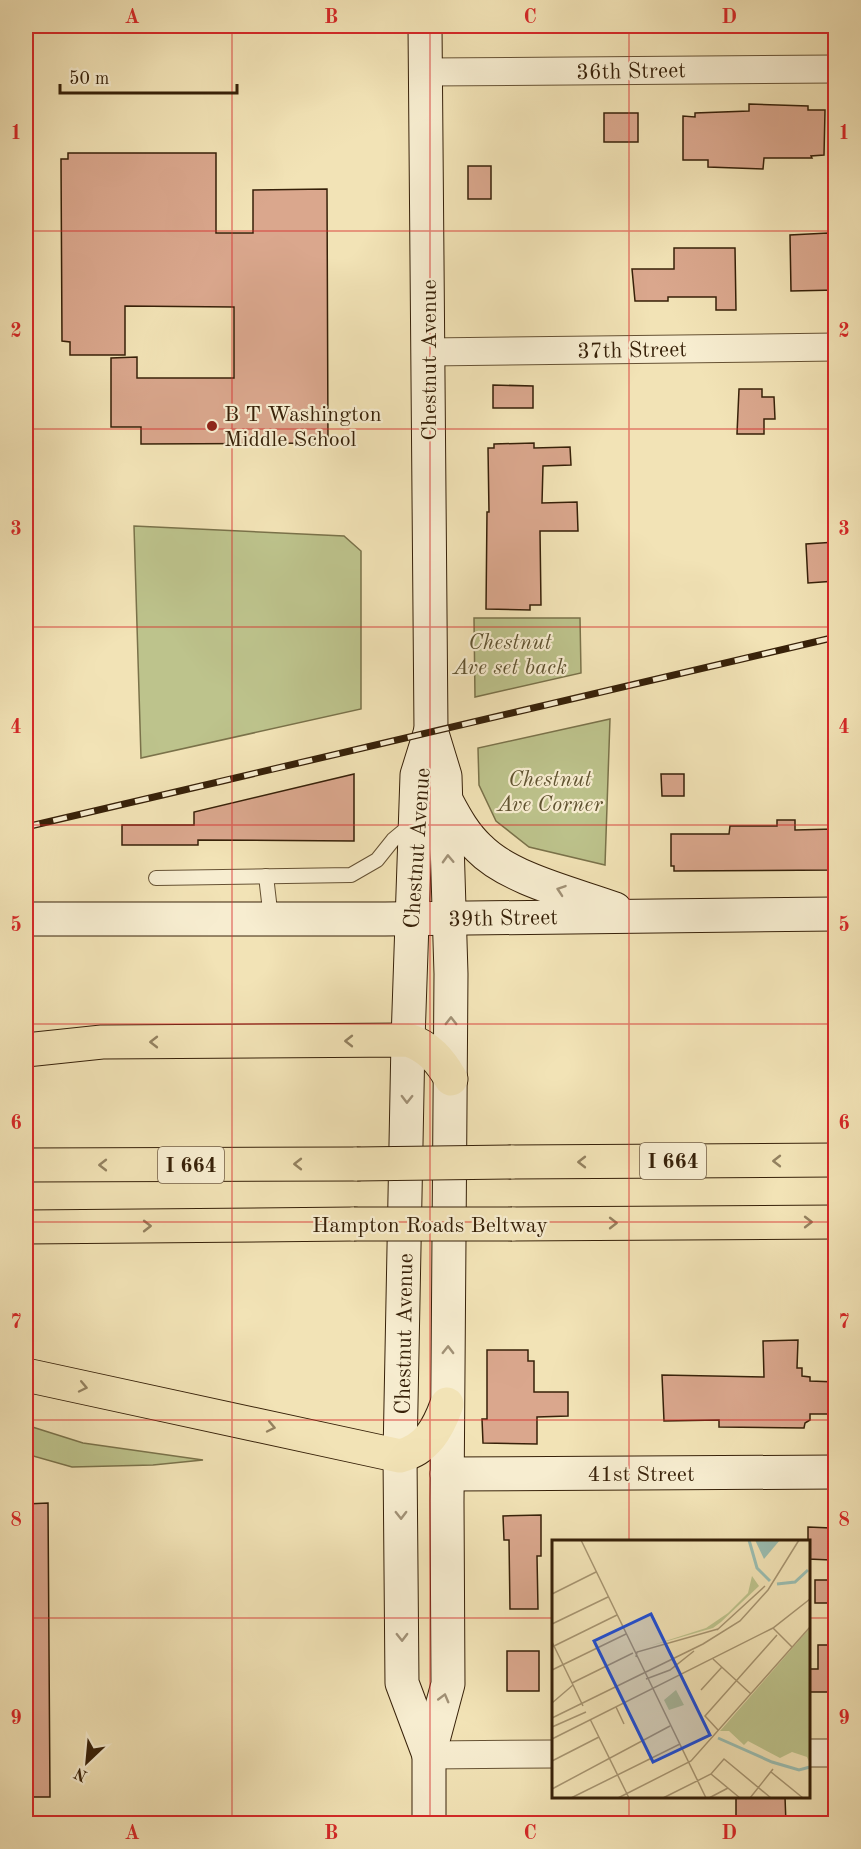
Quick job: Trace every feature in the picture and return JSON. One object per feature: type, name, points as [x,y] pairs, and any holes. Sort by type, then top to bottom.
[{"type":"highway","points":[[26,1050],[102,1042],[408,1040],[428,1050],[443,1066],[451,1079]]},
{"type":"highway","name":"I 664","points":[[26,1165],[836,1160]]},
{"type":"highway","name":"Hampton Roads Beltway","points":[[26,1227],[836,1222]]},
{"type":"highway","points":[[26,1375],[400,1456],[423,1446],[440,1424],[447,1404]]},
{"type":"main road","name":"Chestnut Avenue","points":[[426,26],[431,730],[445,776],[450,918],[451,1079],[447,1404],[448,1684],[429,1755],[429,1824]]},
{"type":"main road","name":"Chestnut Avenue","points":[[429,1755],[402,1683],[400,1456],[411,918],[417,775],[431,730]]},
{"type":"main road","points":[[446,800],[463,830],[481,850],[497,863],[517,873],[636,916]]},
{"type":"main road","name":"39th Street","points":[[26,919],[836,914]]},
{"type":"main road","name":"41st Street","points":[[447,1473],[836,1472]]},
{"type":"street","name":"36th Street","points":[[426,72],[836,69]]},
{"type":"street","name":"37th Street","points":[[428,352],[836,347]]},
{"type":"street","points":[[810,1753],[836,1753]]},
{"type":"street","points":[[429,1755],[552,1754]]},
{"type":"lane","points":[[156,878],[351,876],[376,860],[393,840],[415,822]]},
{"type":"lane","points":[[266,876],[271,919]]},
{"type":"green space","points":[[134,526],[344,536],[361,551],[361,709],[141,758]]},
{"type":"green space","name":"Chestnut Ave set back","points":[[474,618],[580,618],[581,673],[475,697]]},
{"type":"green space","name":"Chestnut Ave Corner","points":[[610,719],[605,865],[529,847],[496,821],[479,785],[478,748]]},
{"type":"green space","points":[[26,1425],[83,1443],[203,1460],[153,1465],[72,1467],[26,1454]]},
{"type":"building","points":[[749,104],[808,106],[808,110],[825,110],[824,155],[811,156],[812,158],[764,158],[763,169],[708,167],[708,160],[683,160],[683,116],[695,117],[695,113],[749,111]]},
{"type":"building","points":[[604,113],[638,113],[638,142],[604,142]]},
{"type":"building","points":[[68,153],[216,153],[216,233],[253,233],[253,190],[327,189],[328,443],[141,444],[141,427],[111,427],[111,358],[137,357],[137,378],[234,378],[234,307],[125,306],[125,355],[70,355],[70,342],[62,341],[61,159],[68,159]]},
{"type":"building","points":[[468,166],[491,166],[491,199],[468,199]]},
{"type":"building","points":[[828,233],[828,238],[836,238],[836,290],[791,291],[790,235]]},
{"type":"building","points":[[674,248],[735,248],[736,310],[716,310],[716,297],[668,297],[668,301],[635,301],[632,269],[674,269]]},
{"type":"building","points":[[493,385],[533,386],[533,408],[493,408]]},
{"type":"building","points":[[739,389],[762,389],[762,397],[774,397],[775,419],[764,419],[764,434],[737,434]]},
{"type":"building","points":[[534,443],[534,448],[570,447],[571,465],[543,466],[542,503],[577,502],[578,531],[540,531],[541,605],[530,605],[530,610],[486,609],[488,448],[494,448],[494,444]]},
{"type":"building","points":[[836,542],[836,581],[808,583],[806,544]]},
{"type":"building","points":[[354,774],[354,841],[198,840],[198,845],[122,845],[122,825],[194,825],[194,812]]},
{"type":"building","points":[[661,774],[684,774],[684,796],[662,796]]},
{"type":"building","points":[[777,820],[795,820],[795,830],[834,829],[836,870],[674,871],[674,866],[671,866],[671,834],[729,834],[730,826],[777,826]]},
{"type":"building","points":[[798,1340],[797,1368],[802,1368],[802,1376],[810,1377],[810,1381],[836,1382],[836,1414],[810,1414],[810,1420],[805,1423],[804,1428],[719,1427],[719,1420],[664,1421],[662,1375],[764,1377],[763,1341]]},
{"type":"building","points":[[487,1350],[528,1350],[528,1361],[534,1361],[534,1392],[568,1392],[568,1416],[537,1417],[537,1444],[483,1443],[482,1419],[487,1419]]},
{"type":"building","points":[[48,1503],[50,1797],[26,1797],[26,1504]]},
{"type":"building","points":[[541,1515],[541,1556],[537,1556],[538,1609],[510,1609],[509,1540],[504,1540],[503,1516]]},
{"type":"building","points":[[808,1527],[831,1528],[831,1560],[810,1559],[810,1540],[808,1540]]},
{"type":"building","points":[[815,1580],[836,1580],[836,1603],[815,1603]]},
{"type":"building","points":[[818,1645],[836,1645],[836,1692],[810,1692],[810,1669],[818,1669]]},
{"type":"building","points":[[507,1651],[539,1651],[539,1691],[507,1691]]},
{"type":"building","points":[[736,1798],[785,1798],[786,1824],[736,1824]]},
{"type":"railway","points":[[26,827],[836,637]]},
{"type":"place","name":"B T Washington Middle School","points":[[212,426]]}]
